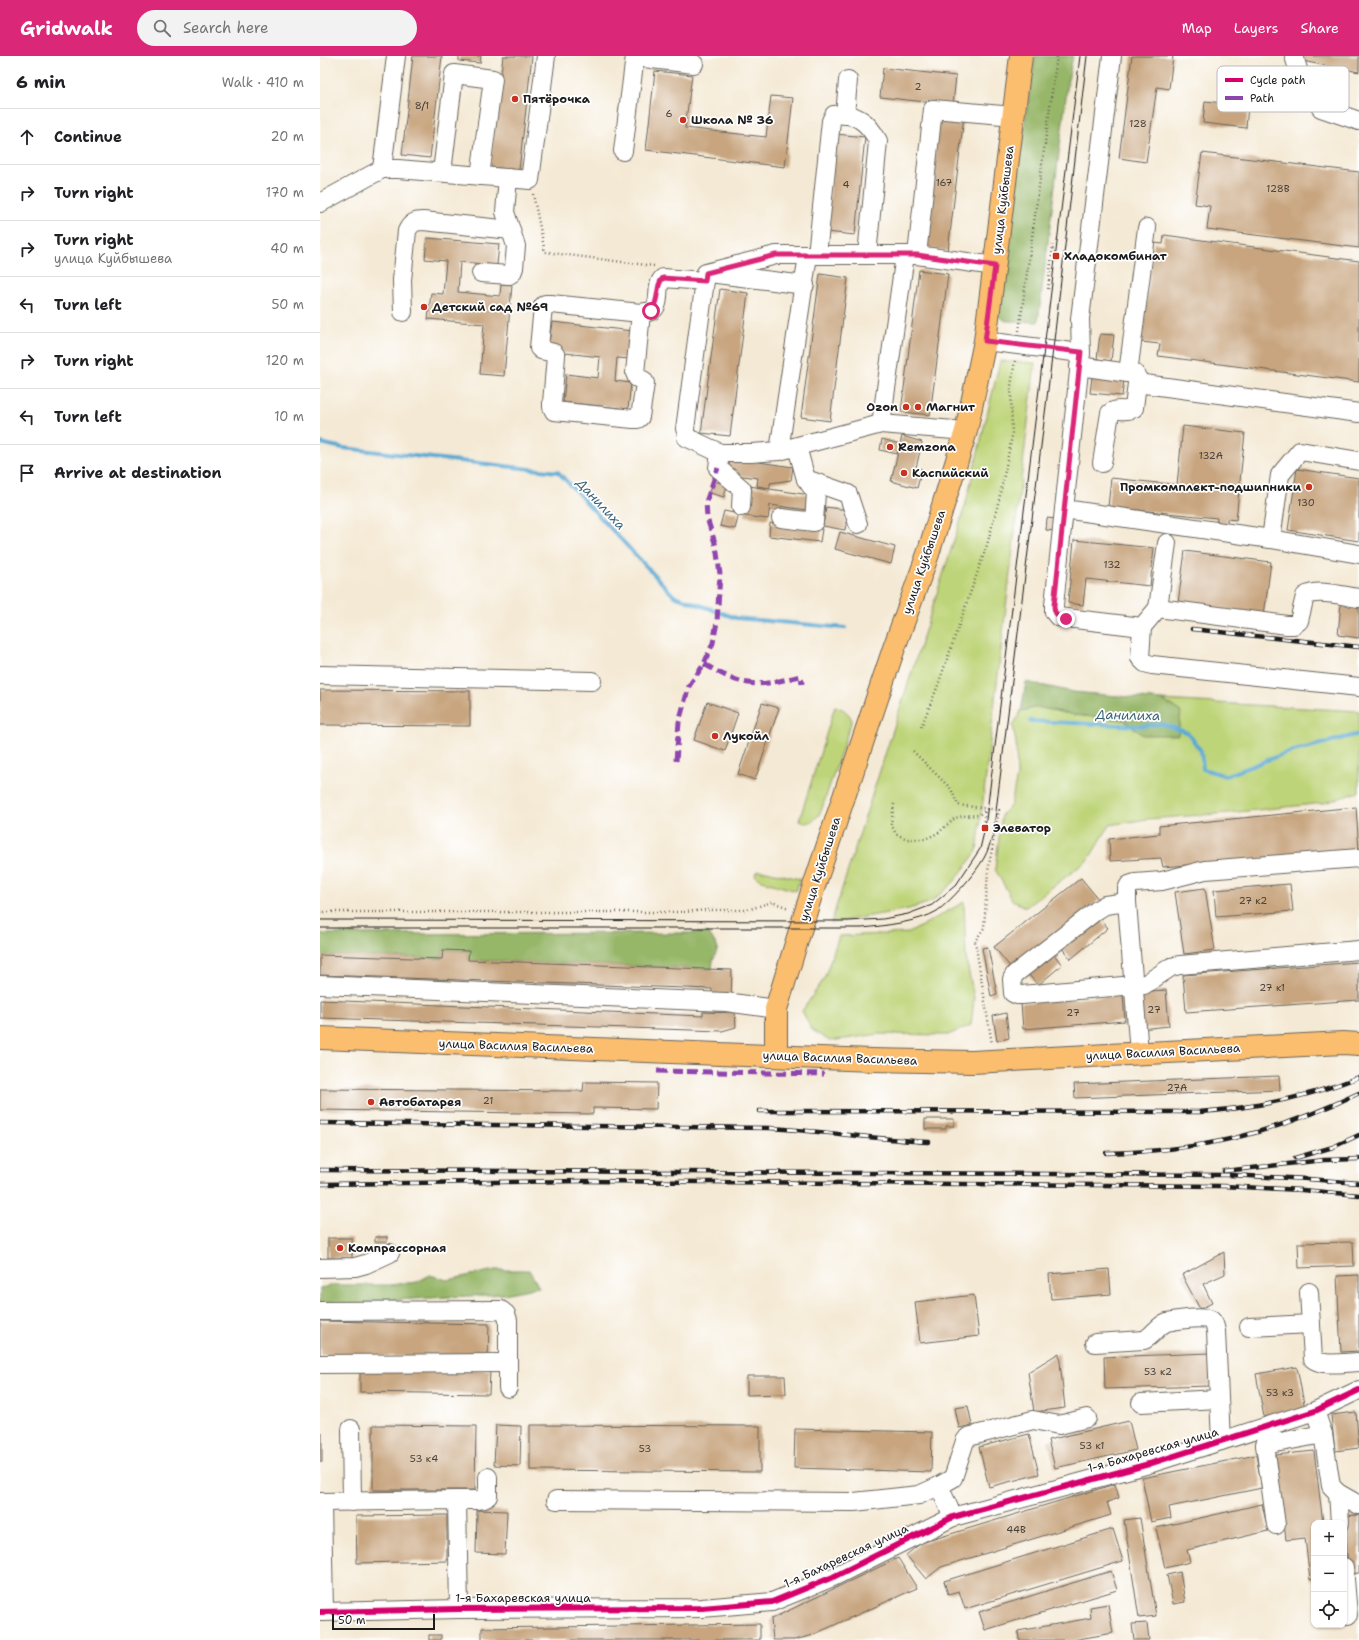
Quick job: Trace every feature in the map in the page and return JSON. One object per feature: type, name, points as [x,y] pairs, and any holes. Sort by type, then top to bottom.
[{"type":"main road","name":"улица Куйбышева","points":[[776,1056],[776,1009],[805,914],[889,663],[928,554],[966,431],[985,341],[1022,56]]},
{"type":"main road","name":"улица Василия Васильева","points":[[320,1038],[872,1060],[972,1062],[1343,1043],[1359,1044]]},
{"type":"street","points":[[382,169],[396,56]]},
{"type":"street","points":[[320,203],[382,169],[442,172],[530,180],[546,56]]},
{"type":"street","points":[[624,152],[635,56],[694,64]]},
{"type":"street","points":[[1112,56],[1080,319],[1080,359],[1054,612],[1058,617],[1066,619],[1142,627]]},
{"type":"street","points":[[1294,56],[1297,66]]},
{"type":"street","points":[[442,172],[454,74],[493,79],[480,176]]},
{"type":"street","points":[[845,115],[848,80]]},
{"type":"street","points":[[882,424],[911,255],[933,109],[1014,116]]},
{"type":"street","points":[[1332,112],[1359,122]]},
{"type":"street","points":[[779,451],[805,285],[813,255],[830,121],[834,115],[845,115],[859,118],[874,134],[878,141],[867,255]]},
{"type":"street","points":[[482,273],[504,276],[512,273],[516,246],[505,212],[508,178]]},
{"type":"street","points":[[403,312],[402,280],[407,230],[415,221],[511,230]]},
{"type":"street","points":[[1102,464],[1110,413],[1113,410],[1130,410],[1134,408],[1133,378],[1147,228]]},
{"type":"street","points":[[706,277],[776,255],[911,255],[995,266]]},
{"type":"street","points":[[706,277],[686,433],[720,453],[751,453],[779,451],[882,424],[966,431]]},
{"type":"street","points":[[641,313],[635,373],[637,378],[643,380],[645,384],[640,417],[638,419],[633,419],[554,410],[552,403],[556,356],[554,353],[541,350],[539,348],[543,306],[545,304],[641,313],[651,311],[656,306],[660,280],[663,278],[706,277],[805,285]]},
{"type":"street","points":[[985,341],[1017,345],[1080,359],[1133,378],[1359,413]]},
{"type":"street","points":[[781,518],[814,522],[816,493],[806,479],[796,447]]},
{"type":"street","points":[[1271,539],[1280,475],[1300,451],[1359,462]]},
{"type":"street","points":[[720,453],[718,468],[742,489],[741,507]]},
{"type":"street","points":[[806,479],[848,494],[858,524]]},
{"type":"street","points":[[1064,509],[1271,539],[1359,554]]},
{"type":"street","points":[[1167,543],[1158,608],[1142,627],[1140,658],[1145,663],[1359,687]]},
{"type":"street","points":[[1158,608],[1294,625],[1299,621],[1304,596],[1310,592],[1359,598]]},
{"type":"street","points":[[320,675],[592,681]]},
{"type":"street","points":[[1140,1053],[1127,902],[1127,888],[1130,885],[1135,883],[1162,881],[1205,870],[1359,858]]},
{"type":"street","points":[[1127,902],[1105,905],[1097,910],[1015,974],[1011,983],[1013,993],[1016,995],[1144,985],[1171,967],[1180,965],[1359,950]]},
{"type":"street","points":[[320,985],[726,1002],[776,1009]]},
{"type":"street","points":[[320,1268],[355,1267],[366,1264],[390,1253]]},
{"type":"street","points":[[1309,1292],[1313,1359],[1318,1363],[1359,1362]]},
{"type":"street","points":[[320,1311],[501,1310],[506,1314],[508,1320],[508,1388]]},
{"type":"street","points":[[1095,1343],[1144,1340],[1149,1338],[1162,1324],[1166,1322],[1202,1319],[1211,1320],[1215,1325],[1216,1331],[1221,1441]]},
{"type":"street","points":[[1249,1327],[1311,1324]]},
{"type":"street","points":[[320,1364],[508,1363]]},
{"type":"street","name":"1-я Бахаревская улица","points":[[322,1612],[459,1609],[702,1608],[772,1602],[833,1576],[953,1517],[1148,1464],[1315,1412],[1359,1390]]},
{"type":"street","points":[[1141,1402],[1219,1399]]},
{"type":"street","points":[[1315,1412],[1323,1434],[1331,1486],[1338,1493],[1359,1505]]},
{"type":"street","points":[[556,1500],[854,1502],[919,1495],[953,1478],[968,1437],[1033,1420],[1059,1424],[1087,1418]]},
{"type":"street","points":[[1272,1425],[1265,1445],[1276,1525]]},
{"type":"street","points":[[351,1429],[352,1502]]},
{"type":"street","points":[[1265,1445],[1323,1434]]},
{"type":"street","points":[[322,1612],[321,1502],[484,1499],[488,1496],[488,1478]]},
{"type":"street","points":[[939,1486],[953,1517]]},
{"type":"street","points":[[1338,1493],[1340,1520]]},
{"type":"street","points":[[457,1500],[459,1609]]},
{"type":"street","points":[[1346,1592],[1348,1615]]},
{"type":"path","points":[[921,727],[937,688],[986,545],[999,500],[1012,436],[1011,386],[1057,56]]},
{"type":"path","points":[[530,180],[545,252],[660,267]]},
{"type":"path","points":[[1048,289],[1053,245]]},
{"type":"path","points":[[913,751],[951,790],[958,805],[986,810],[1000,810],[988,871],[984,928],[975,941],[992,1046]]},
{"type":"path","points":[[894,804],[891,824],[896,834],[907,840],[925,838],[938,833],[955,818],[979,815],[986,810]]},
{"type":"path","points":[[983,829],[986,810]]},
{"type":"path","points":[[320,912],[684,912],[708,910],[747,910],[772,902],[805,914]]},
{"type":"green space","points":[[1035,56],[1073,56],[1068,81],[1038,322],[1006,321],[995,314]]},
{"type":"green space","points":[[1000,361],[1035,363],[977,851],[954,882],[931,902],[909,909],[831,923],[965,506]]},
{"type":"green space","points":[[1026,682],[1073,692],[1162,700],[1181,712],[1178,735],[1143,735],[1124,720],[1075,715],[1037,707],[1021,711]]},
{"type":"green space","points":[[1162,700],[1359,711],[1359,792],[1324,803],[1228,813],[1147,819],[1110,825],[1088,860],[1026,907],[1013,901],[995,869],[1002,814],[1011,805],[1017,775],[1016,743],[1013,726],[1021,711],[1037,707],[1075,715],[1124,720],[1143,735],[1181,712]]},
{"type":"green space","points":[[835,706],[845,711],[852,720],[821,811],[812,821],[806,823],[799,821]]},
{"type":"green space","points":[[758,871],[766,871],[800,879],[796,891],[762,881],[756,877],[755,873]]},
{"type":"green space","points":[[964,902],[966,958],[974,998],[971,1025],[948,1035],[879,1034],[830,1041],[812,1030],[802,1011],[824,979],[839,936],[909,933]]},
{"type":"green space","points":[[709,933],[718,948],[713,961],[712,969],[468,960],[468,951],[443,950],[442,959],[320,955],[320,934]]},
{"type":"green space","points":[[495,1270],[529,1270],[539,1287],[504,1294],[376,1301],[320,1311],[320,1288],[334,1285],[390,1285],[417,1282],[430,1275],[447,1280]]},
{"type":"building","points":[[413,56],[442,56],[430,158],[402,155]]},
{"type":"building","points":[[459,56],[481,56],[480,63],[459,61]]},
{"type":"building","points":[[503,56],[532,56],[519,170],[490,167]]},
{"type":"building","points":[[1132,56],[1173,56],[1169,89],[1157,87],[1146,162],[1119,158]]},
{"type":"building","points":[[1303,56],[1359,56],[1359,72],[1349,70],[1349,66],[1328,66],[1302,61]]},
{"type":"building","points":[[883,68],[956,76],[953,105],[880,97]]},
{"type":"building","points":[[655,71],[692,75],[685,128],[766,137],[771,96],[793,98],[785,167],[646,150]]},
{"type":"building","points":[[1205,101],[1217,102],[1217,112],[1247,112],[1246,128],[1203,123]]},
{"type":"building","points":[[939,114],[964,116],[948,251],[924,248]]},
{"type":"building","points":[[836,134],[865,137],[855,235],[826,232]]},
{"type":"building","points":[[1202,153],[1359,172],[1359,248],[1207,229],[1210,206],[1195,204]]},
{"type":"building","points":[[1164,235],[1359,261],[1359,382],[1158,356],[1160,344],[1141,342],[1154,243],[1163,244]]},
{"type":"building","points":[[427,238],[499,244],[497,265],[460,262],[458,292],[500,296],[501,284],[512,285],[504,376],[480,374],[484,324],[428,319],[431,293],[443,294],[446,261],[425,259]]},
{"type":"building","points":[[919,270],[948,274],[930,415],[901,412]]},
{"type":"building","points":[[820,274],[848,278],[830,421],[801,417]]},
{"type":"building","points":[[720,289],[748,293],[730,436],[701,433]]},
{"type":"building","points":[[552,322],[633,331],[630,359],[617,358],[615,381],[631,383],[628,409],[563,402],[566,374],[598,378],[600,357],[548,351]]},
{"type":"building","points":[[1100,334],[1114,335],[1111,361],[1097,359]]},
{"type":"building","points":[[1092,377],[1124,380],[1122,396],[1090,393]]},
{"type":"building","points":[[1183,426],[1245,433],[1236,520],[1227,519],[1227,526],[1216,525],[1217,518],[1108,507],[1111,478],[1177,485]]},
{"type":"building","points":[[902,436],[922,442],[916,468],[922,469],[917,488],[891,481]]},
{"type":"building","points":[[882,439],[900,444],[897,454],[880,450]]},
{"type":"building","points":[[730,458],[793,467],[791,480],[770,483],[770,488],[757,486],[758,478],[728,474]]},
{"type":"building","points":[[1297,469],[1359,478],[1359,541],[1288,530]]},
{"type":"building","points":[[713,481],[727,485],[724,497],[710,493]]},
{"type":"building","points":[[749,486],[810,495],[808,510],[770,505],[768,519],[745,516]]},
{"type":"building","points":[[826,507],[848,510],[845,530],[823,526]]},
{"type":"building","points":[[724,511],[739,514],[735,529],[720,526]]},
{"type":"building","points":[[1047,518],[1056,519],[1055,531],[1046,530]]},
{"type":"building","points":[[770,523],[822,529],[820,542],[769,536]]},
{"type":"building","points":[[840,532],[895,547],[891,564],[835,549]]},
{"type":"building","points":[[1074,540],[1154,548],[1150,586],[1086,579],[1083,605],[1068,603]]},
{"type":"building","points":[[1185,551],[1271,562],[1264,615],[1178,603]]},
{"type":"building","points":[[1341,603],[1359,605],[1359,638],[1338,635]]},
{"type":"building","points":[[320,690],[470,691],[470,726],[320,725]]},
{"type":"building","points":[[707,702],[738,713],[725,751],[694,740]]},
{"type":"building","points":[[762,703],[779,708],[755,780],[738,774]]},
{"type":"building","points":[[1356,807],[1359,851],[1163,867],[1161,858],[1110,861],[1109,839],[1159,834],[1159,826]]},
{"type":"building","points":[[1081,878],[1099,900],[1012,969],[994,947]]},
{"type":"building","points":[[1290,884],[1293,911],[1216,917],[1214,890]]},
{"type":"building","points":[[1205,888],[1215,950],[1184,954],[1175,892]]},
{"type":"building","points":[[1096,914],[1108,928],[1071,959],[1059,945]]},
{"type":"building","points":[[988,947],[997,994],[991,996],[982,948]]},
{"type":"building","points":[[443,950],[469,951],[468,960],[732,970],[731,1000],[712,999],[712,989],[320,975],[320,955],[442,959]]},
{"type":"building","points":[[1053,953],[1062,965],[1038,985],[1028,974]]},
{"type":"building","points":[[1359,962],[1359,1000],[1186,1012],[1183,975]]},
{"type":"building","points":[[1166,990],[1169,1026],[1141,1029],[1139,992]]},
{"type":"building","points":[[1123,995],[1125,1021],[1023,1029],[1021,1003]]},
{"type":"building","points":[[320,1000],[703,1016],[703,1012],[735,1013],[736,1027],[722,1031],[320,1018]]},
{"type":"building","points":[[1006,1013],[1009,1038],[997,1041],[993,1016]]},
{"type":"building","points":[[1279,1076],[1280,1090],[1075,1098],[1074,1084]]},
{"type":"building","points":[[584,1082],[657,1083],[656,1109],[593,1108],[593,1114],[320,1110],[320,1089],[583,1091]]},
{"type":"building","points":[[925,1119],[954,1119],[954,1126],[946,1126],[946,1129],[925,1129]]},
{"type":"building","points":[[375,1237],[387,1237],[387,1242],[375,1242]]},
{"type":"building","name":"Компрессорная","points":[[328,1238],[352,1238],[352,1258],[328,1258]]},
{"type":"building","points":[[1353,1242],[1354,1266],[1299,1268],[1298,1243]]},
{"type":"building","points":[[1224,1252],[1225,1274],[1203,1284],[1212,1303],[1200,1309],[1182,1275]]},
{"type":"building","points":[[1109,1269],[1111,1294],[1051,1299],[1049,1274]]},
{"type":"building","points":[[1359,1275],[1359,1351],[1341,1352],[1337,1276]]},
{"type":"building","points":[[974,1295],[979,1336],[920,1343],[915,1302]]},
{"type":"building","points":[[320,1321],[489,1324],[488,1358],[320,1355]]},
{"type":"building","points":[[1059,1353],[1065,1408],[1034,1412],[1028,1372]]},
{"type":"building","points":[[1210,1353],[1211,1386],[1105,1389],[1104,1357]]},
{"type":"building","points":[[1297,1367],[1305,1409],[1264,1417],[1256,1374]]},
{"type":"building","points":[[360,1368],[490,1370],[489,1394],[360,1392]]},
{"type":"building","points":[[747,1376],[785,1376],[786,1394],[747,1395]]},
{"type":"building","points":[[968,1406],[972,1425],[959,1428],[955,1408]]},
{"type":"building","points":[[1356,1412],[1359,1448],[1335,1451],[1331,1415]]},
{"type":"building","points":[[1129,1421],[1136,1450],[1055,1468],[1048,1440]]},
{"type":"building","points":[[373,1425],[476,1426],[475,1490],[373,1490]]},
{"type":"building","points":[[496,1425],[521,1426],[520,1466],[494,1465]]},
{"type":"building","points":[[530,1425],[760,1426],[760,1472],[530,1470]]},
{"type":"building","points":[[795,1429],[932,1432],[931,1472],[794,1468]]},
{"type":"building","points":[[320,1433],[322,1433],[322,1462],[320,1462]]},
{"type":"building","points":[[1029,1434],[1039,1474],[989,1487],[979,1447]]},
{"type":"building","points":[[1314,1451],[1323,1520],[1311,1520],[1311,1580],[1305,1538],[1286,1540],[1276,1455]]},
{"type":"building","points":[[1256,1455],[1262,1488],[1169,1507],[1171,1518],[1151,1522],[1142,1478]]},
{"type":"building","points":[[1115,1484],[1119,1498],[1107,1502],[1111,1515],[941,1567],[926,1579],[906,1555],[921,1543]]},
{"type":"building","points":[[1262,1504],[1268,1531],[1187,1550],[1190,1562],[1165,1568],[1156,1528]]},
{"type":"building","points":[[477,1510],[507,1511],[505,1554],[476,1553]]},
{"type":"building","points":[[447,1515],[447,1561],[357,1563],[356,1516]]},
{"type":"building","points":[[1359,1515],[1359,1573],[1349,1574],[1347,1555],[1347,1520],[1343,1520],[1343,1516]]},
{"type":"building","points":[[1140,1518],[1156,1616],[1139,1618],[1124,1520]]},
{"type":"building","points":[[1113,1529],[1123,1561],[965,1609],[959,1591],[948,1594],[944,1581]]},
{"type":"building","points":[[898,1558],[917,1588],[810,1636],[794,1640],[773,1640],[771,1619]]},
{"type":"building","points":[[1111,1571],[1117,1590],[985,1630],[979,1612]]},
{"type":"building","points":[[1180,1572],[1185,1602],[1173,1604],[1167,1575]]},
{"type":"building","points":[[1108,1604],[1113,1633],[1073,1640],[1019,1640],[1018,1631],[1091,1618],[1090,1607]]},
{"type":"building","points":[[1147,1623],[1149,1640],[1134,1640],[1132,1624]]},
{"type":"building","points":[[760,1624],[760,1640],[482,1640],[482,1628]]},
{"type":"building","points":[[429,1635],[441,1635],[441,1640],[429,1640]]},
{"type":"waterway","name":"Данилиха","points":[[320,443],[343,448],[558,472],[674,596],[736,618],[845,628]]},
{"type":"waterway","name":"Данилиха","points":[[1030,721],[1139,726],[1163,724],[1188,733],[1201,751],[1203,769],[1226,776],[1286,753],[1359,734]]},
{"type":"tram line","points":[[320,920],[848,921],[883,919],[908,914],[932,905],[956,885],[980,849],[985,828],[1080,56]]},
{"type":"tram line","points":[[320,928],[862,928],[901,923],[929,915],[943,907],[962,887],[975,872],[984,858],[993,835],[1053,349],[1087,56]]},
{"type":"railway","points":[[1192,629],[1359,647]]},
{"type":"railway","points":[[759,1111],[1199,1112],[1240,1108],[1301,1096],[1359,1077]]},
{"type":"railway","points":[[1106,1153],[1173,1149],[1236,1138],[1297,1119],[1359,1093]]},
{"type":"railway","points":[[320,1123],[770,1128],[929,1142]]},
{"type":"railway","points":[[1295,1158],[1333,1147],[1359,1135]]},
{"type":"railway","points":[[1224,1171],[1324,1160],[1359,1159]]},
{"type":"railway","points":[[320,1170],[1230,1175],[1359,1183]]},
{"type":"railway","points":[[320,1184],[584,1181],[1223,1186],[1302,1190],[1359,1195]]},
{"type":"marked path","points":[[676,761],[679,722],[689,686],[704,664],[713,643],[717,622],[720,574],[716,546],[707,518],[706,502],[718,468]]},
{"type":"marked path","points":[[704,664],[726,676],[743,682],[761,684],[801,676],[802,684]]},
{"type":"marked path","points":[[657,1071],[824,1074]]},
{"type":"cycle path","points":[[320,1612],[459,1609],[702,1608],[772,1602],[833,1577],[953,1517],[1149,1464],[1315,1411],[1359,1390]]},
{"type":"place","name":"Пятёрочка","points":[[515,99]]},
{"type":"place","name":"Школа № 36","points":[[683,120]]},
{"type":"place","name":"Хладокомбинат","points":[[1056,256]]},
{"type":"place","name":"Детский сад №69","points":[[424,307]]},
{"type":"place","name":"Ozon","points":[[906,407]]},
{"type":"place","name":"Магнит","points":[[918,407]]},
{"type":"place","name":"Remzona","points":[[890,447]]},
{"type":"place","name":"Каспийский","points":[[904,473]]},
{"type":"place","name":"Промкомплект-подшипники","points":[[1309,487]]},
{"type":"place","name":"Лукойл","points":[[715,736]]},
{"type":"place","name":"Элеватор","points":[[985,828]]},
{"type":"place","name":"Автобатарея","points":[[371,1102]]},
{"type":"place","name":"Компрессорная","points":[[340,1248]]},
{"type":"route","points":[[651,311],[656,306],[660,280],[663,278],[669,277],[705,281],[706,273],[776,255],[917,255],[995,266],[985,341],[1081,352],[1054,605],[1054,612],[1058,617],[1066,619]]}]
